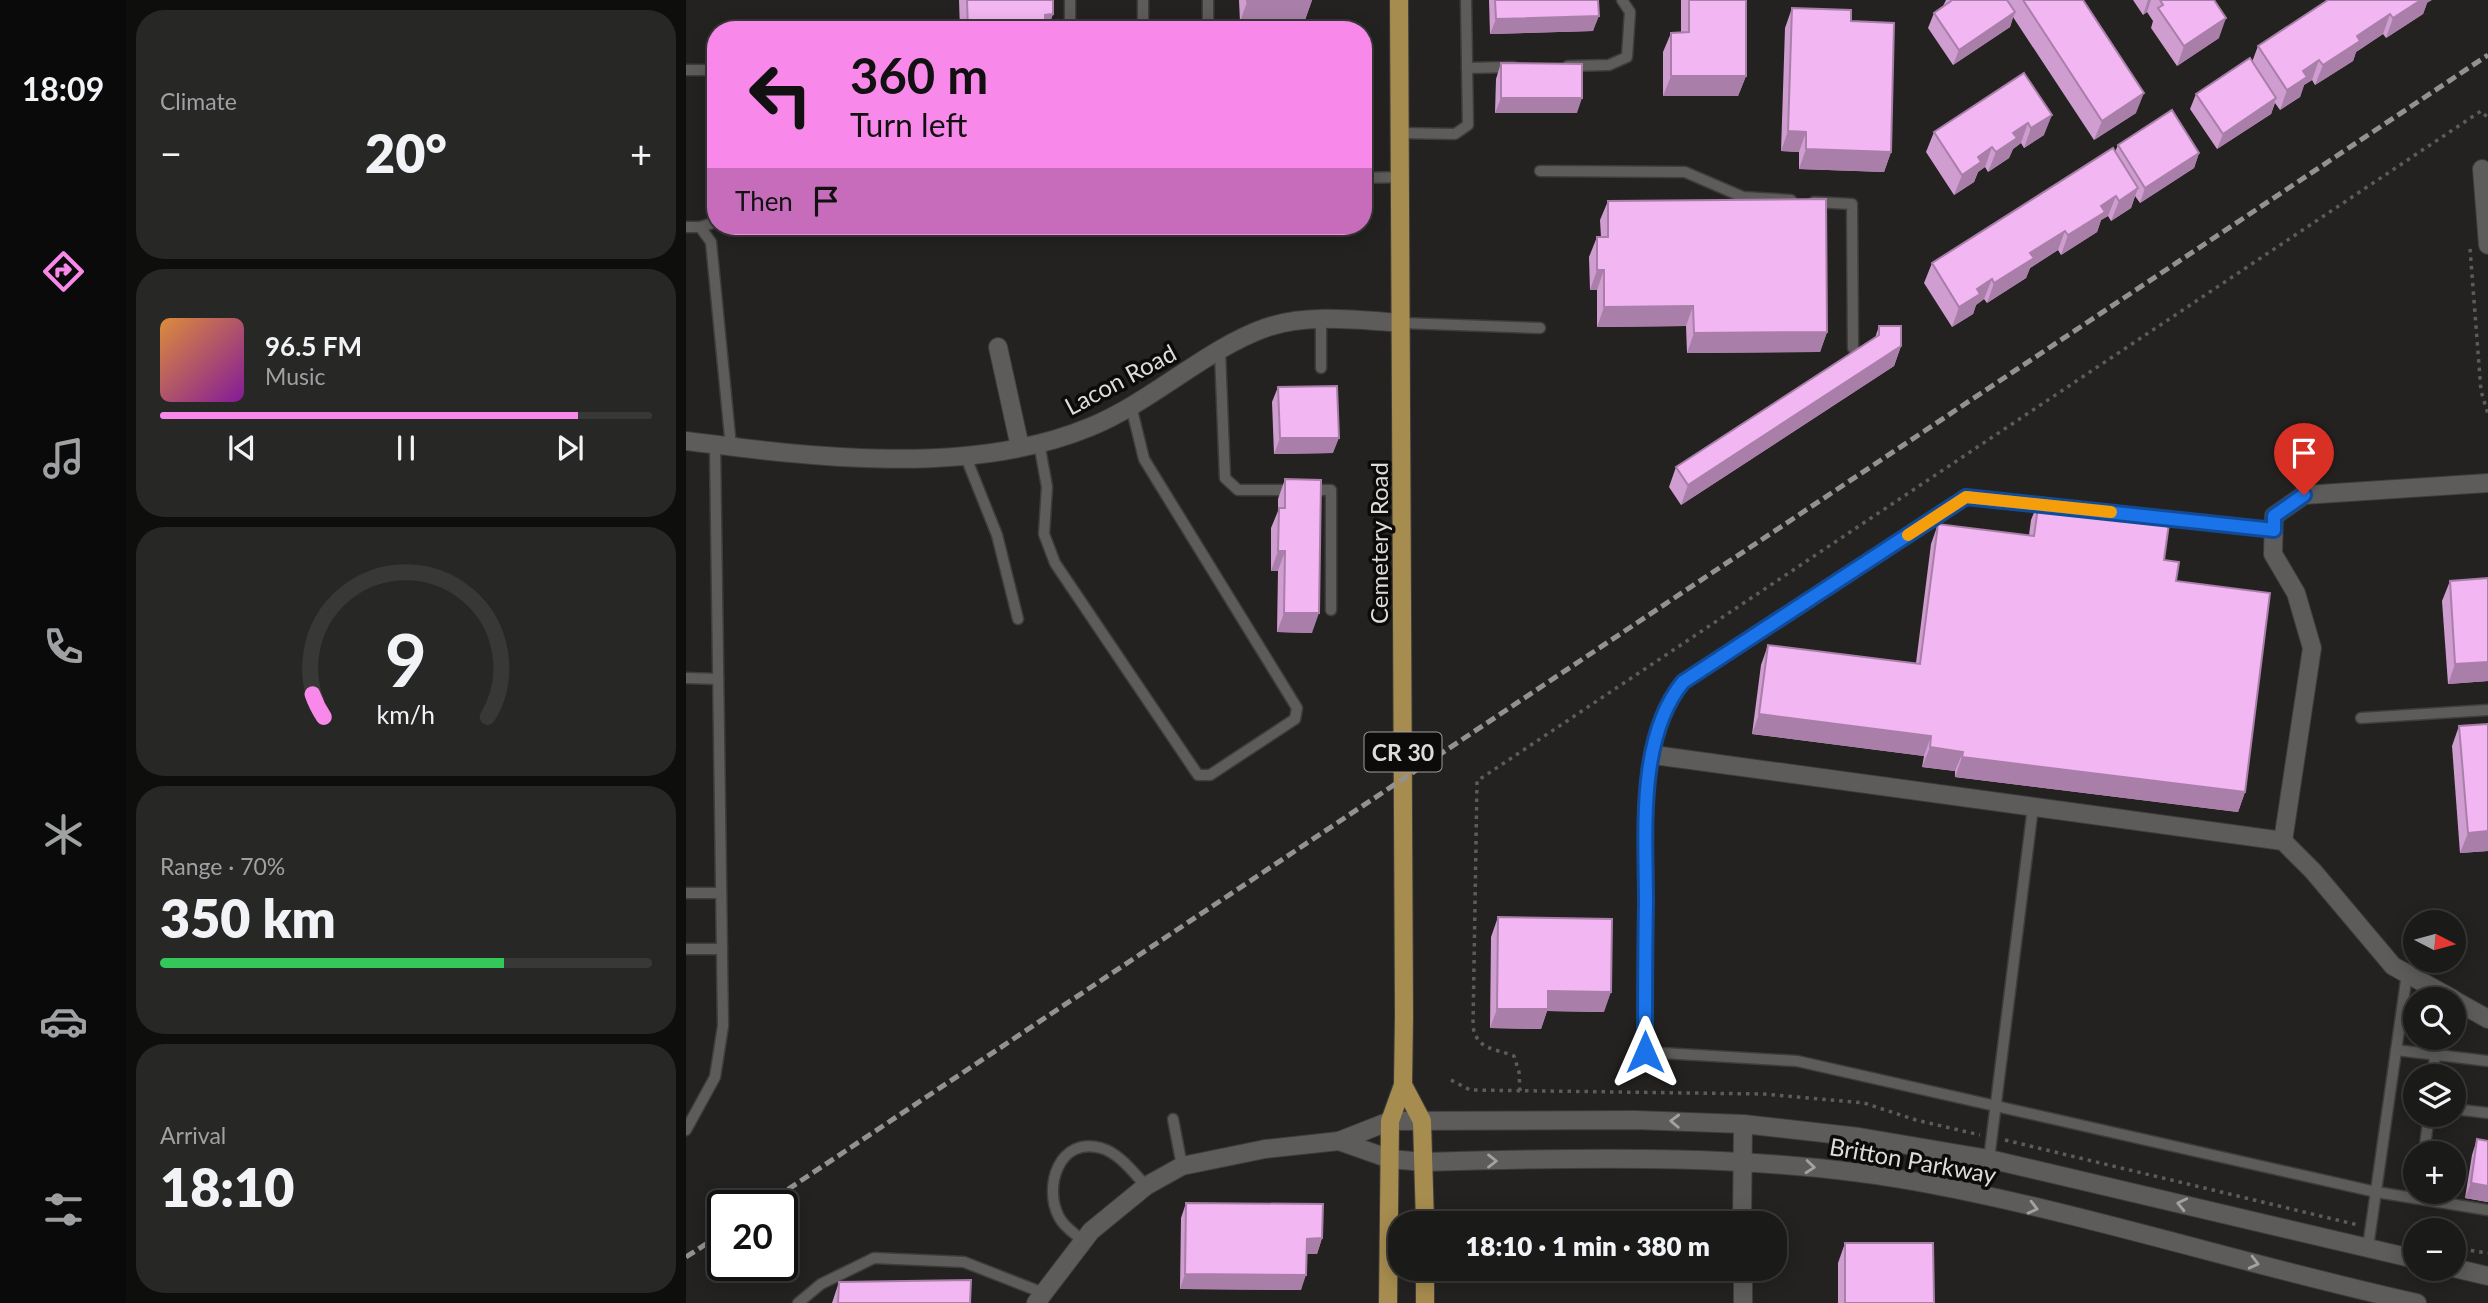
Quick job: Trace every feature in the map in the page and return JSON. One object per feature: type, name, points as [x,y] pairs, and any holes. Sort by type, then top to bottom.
[{"type":"main road","name":"Cemetery Road","points":[[1388,1303],[1390,1121],[1403,1086],[1399,0]]},
{"type":"main road","name":"Cemetery Road","points":[[1403,1086],[1422,1121],[1425,1211]]},
{"type":"main road","points":[[1425,1281],[1425,1303]]},
{"type":"street","points":[[2482,169],[2488,245]]},
{"type":"street","name":"Lacon Road","points":[[686,441],[879,457],[964,455],[1020,447],[1090,427],[1267,327],[1321,320],[1402,323]]},
{"type":"street","points":[[998,347],[1020,447]]},
{"type":"street","points":[[2283,841],[2312,648],[2296,593],[2273,554],[2274,516],[2304,495],[2488,483]]},
{"type":"street","points":[[1654,755],[2283,841],[2314,871],[2393,966],[2431,987]]},
{"type":"street","points":[[2466,1006],[2488,1019]]},
{"type":"street","name":"Britton Parkway","points":[[1390,1121],[1635,1119],[1743,1124],[1858,1137],[1989,1159],[2403,1256]]},
{"type":"street","points":[[1038,1298],[1083,1240],[1146,1186],[1182,1166],[1265,1149],[1339,1141],[1390,1121]]},
{"type":"street","points":[[1742,1211],[1743,1124]]},
{"type":"street","name":"Britton Parkway","points":[[1339,1141],[1390,1160],[1742,1161],[1847,1171],[1929,1184],[2410,1302]]},
{"type":"street","points":[[2466,1271],[2488,1276]]},
{"type":"street","points":[[1743,1281],[1743,1303]]},
{"type":"lane","points":[[1070,0],[1070,21]]},
{"type":"lane","points":[[1143,0],[1143,21]]},
{"type":"lane","points":[[1208,0],[1208,21]]},
{"type":"lane","points":[[1400,134],[1455,134],[1468,125],[1466,0]]},
{"type":"lane","points":[[1557,66],[1609,65],[1627,57],[1630,12],[1622,0]]},
{"type":"lane","points":[[1467,68],[1532,67]]},
{"type":"lane","points":[[686,71],[707,70]]},
{"type":"lane","points":[[1540,171],[1685,172],[1743,197],[1852,204],[1853,348]]},
{"type":"lane","points":[[1372,178],[1401,177]]},
{"type":"lane","points":[[686,227],[707,225]]},
{"type":"lane","points":[[686,1130],[715,1077],[723,1026],[718,679],[723,446],[711,242],[700,227]]},
{"type":"lane","points":[[1321,320],[1321,368]]},
{"type":"lane","points":[[1402,323],[1540,328]]},
{"type":"lane","points":[[1220,352],[1225,478],[1238,490],[1331,490],[1331,610]]},
{"type":"lane","points":[[1039,443],[1047,487],[1044,534],[1055,563],[1198,775],[1210,775],[1295,719],[1297,708],[1144,459],[1131,406]]},
{"type":"lane","points":[[964,455],[997,535],[1018,619]]},
{"type":"lane","points":[[2060,507],[1966,497],[1683,682],[1670,698],[1660,722],[1646,799],[1645,1052],[1797,1060],[1996,1103],[2376,1192],[2403,1194]]},
{"type":"lane","points":[[2140,516],[2274,530]]},
{"type":"lane","points":[[686,678],[718,679]]},
{"type":"lane","points":[[2361,718],[2488,710]]},
{"type":"lane","points":[[1989,1159],[2033,807]]},
{"type":"lane","points":[[686,893],[721,893]]},
{"type":"lane","points":[[686,949],[722,949]]},
{"type":"lane","points":[[2368,1247],[2407,974]]},
{"type":"lane","points":[[2396,1050],[2488,1062]]},
{"type":"lane","points":[[2434,1064],[2435,1055]]},
{"type":"lane","points":[[2466,1110],[2488,1113]]},
{"type":"lane","points":[[1172,1119],[1182,1166]]},
{"type":"lane","points":[[1083,1240],[1059,1217],[1052,1196],[1054,1172],[1065,1155],[1085,1146],[1101,1148],[1118,1156],[1146,1186]]},
{"type":"lane","points":[[2460,1204],[2488,1210]]},
{"type":"lane","points":[[798,1303],[821,1284],[874,1258],[964,1262],[1038,1298]]},
{"type":"path","points":[[2469,240],[2481,391],[2488,414]]},
{"type":"path","points":[[2466,1250],[2488,1253]]},
{"type":"building","points":[[967,0],[1053,0],[1053,14],[1045,15],[1045,21],[968,21]]},
{"type":"building","points":[[1247,0],[1312,0],[1247,2]]},
{"type":"building","points":[[1495,0],[1598,0],[1599,16],[1496,19]]},
{"type":"building","points":[[1689,0],[1746,0],[1746,76],[1671,76],[1671,33],[1689,32]]},
{"type":"building","points":[[1951,0],[2007,0],[2015,12],[1959,50],[1934,13]]},
{"type":"building","points":[[2023,0],[2083,0],[2144,93],[2102,121]]},
{"type":"building","points":[[2160,0],[2214,0],[2226,18],[2184,46],[2158,8],[2163,5]]},
{"type":"building","points":[[2328,0],[2421,0],[2393,18],[2390,14],[2357,36],[2360,41],[2323,65],[2319,60],[2303,71],[2307,77],[2287,90],[2258,46]]},
{"type":"building","points":[[1792,8],[1851,10],[1851,21],[1894,23],[1891,152],[1806,149],[1806,132],[1788,131]]},
{"type":"building","points":[[2250,58],[2276,98],[2223,134],[2196,94]]},
{"type":"building","points":[[1501,63],[1582,64],[1582,98],[1501,98]]},
{"type":"building","points":[[2024,73],[2052,115],[2031,128],[2028,123],[2013,133],[2017,138],[1996,152],[1992,147],[1978,157],[1981,162],[1962,175],[1934,132]]},
{"type":"building","points":[[2172,110],[2199,153],[2145,188],[2118,145]]},
{"type":"building","points":[[2113,148],[2138,188],[2119,201],[2116,196],[2101,206],[2105,212],[2068,235],[2065,231],[2030,253],[2034,258],[1994,283],[1992,279],[1977,289],[1980,294],[1959,307],[1932,263]]},
{"type":"building","points":[[1826,199],[1827,332],[1694,333],[1693,306],[1604,307],[1604,270],[1597,270],[1597,237],[1608,237],[1608,201]]},
{"type":"building","points":[[1879,326],[1901,326],[1901,346],[1688,485],[1676,467],[1879,335]]},
{"type":"building","points":[[1337,386],[1339,438],[1280,438],[1278,387]]},
{"type":"building","points":[[1285,479],[1321,480],[1319,613],[1284,613],[1285,551],[1278,551],[1279,508],[1285,508]]},
{"type":"building","points":[[2039,500],[2170,516],[2164,560],[2179,562],[2176,581],[2270,593],[2245,792],[1962,757],[1963,752],[1930,747],[1931,736],[1759,714],[1768,645],[1920,664],[1938,524],[2034,536]]},
{"type":"building","points":[[2488,578],[2488,662],[2455,664],[2450,581]]},
{"type":"building","points":[[2488,724],[2488,831],[2468,833],[2459,726]]},
{"type":"building","points":[[1498,917],[1612,919],[1611,992],[1548,991],[1548,1009],[1497,1009]]},
{"type":"building","points":[[2477,1139],[2488,1141],[2488,1186],[2471,1183]]},
{"type":"building","points":[[1186,1203],[1323,1204],[1322,1238],[1307,1239],[1306,1275],[1185,1274]]},
{"type":"building","points":[[1845,1243],[1933,1243],[1934,1303],[1845,1303]]},
{"type":"building","points":[[971,1280],[970,1303],[838,1303],[839,1282]]},
{"type":"railway","points":[[787,1190],[2488,55]]},
{"type":"railway","points":[[686,1257],[707,1243]]},
{"type":"slow traffic","points":[[1908,535],[1966,497],[2111,512]]},
{"type":"route","points":[[1645,1052],[1646,799],[1660,722],[1670,698],[1683,682],[1966,497],[2274,530],[2274,516],[2304,495]]}]
